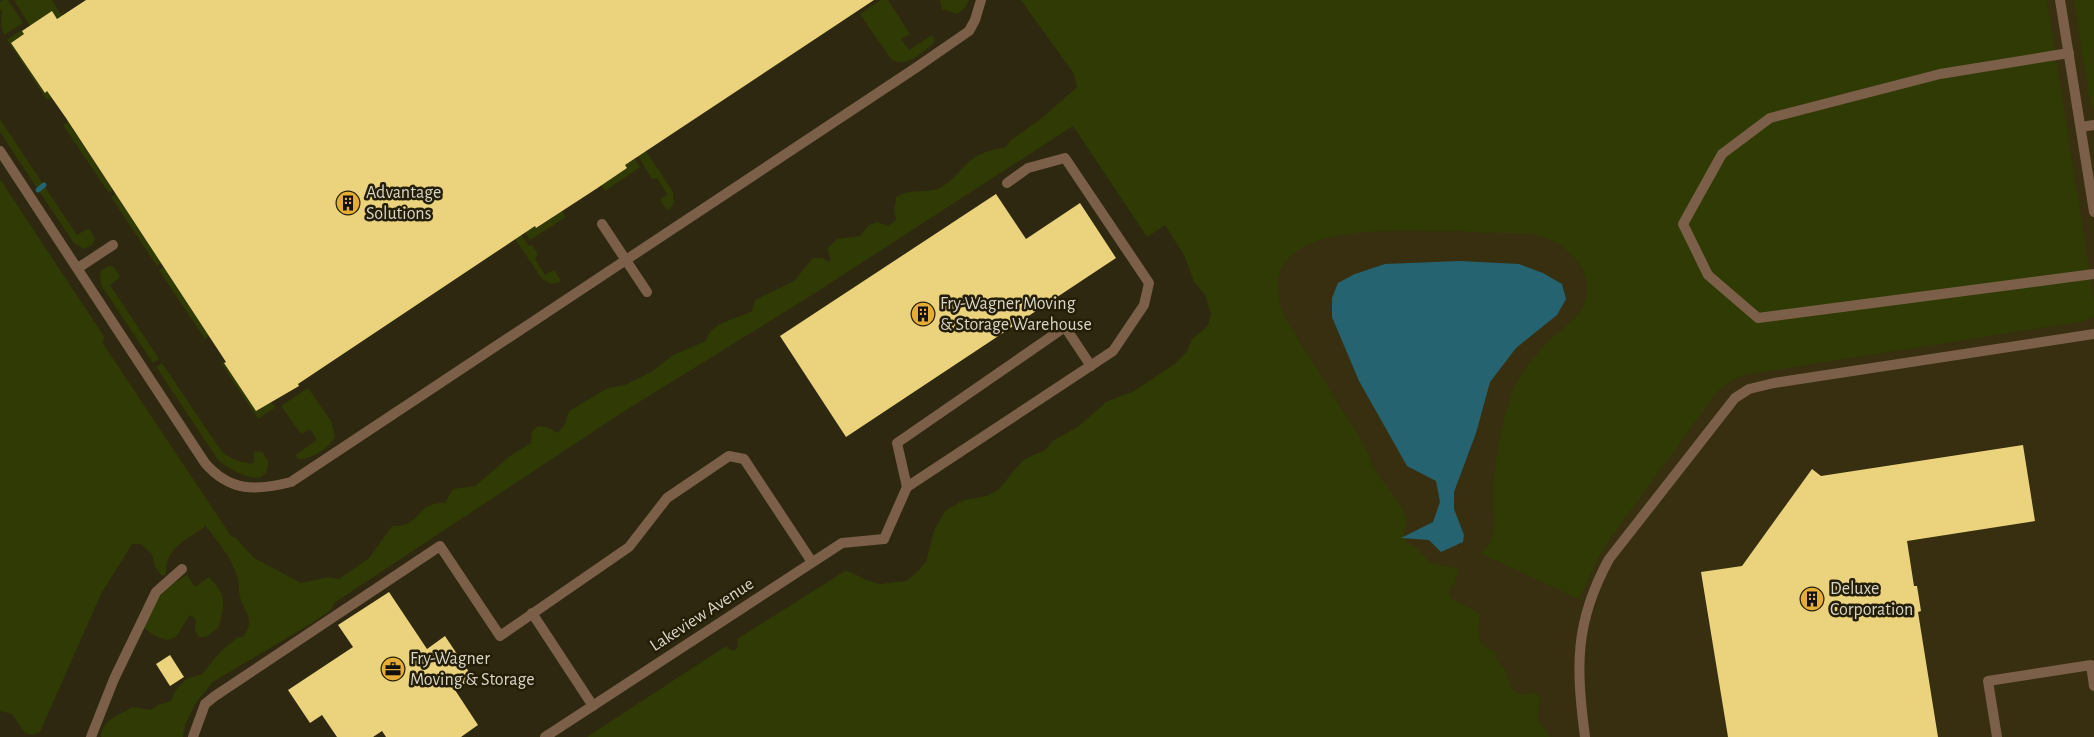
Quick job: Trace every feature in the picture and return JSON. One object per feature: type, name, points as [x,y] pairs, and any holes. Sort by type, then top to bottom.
[{"type":"street","points":[[0,152],[205,463],[220,478],[246,488],[260,489],[292,482],[964,35],[976,20],[982,0]]},
{"type":"street","points":[[2060,0],[2094,212]]},
{"type":"street","points":[[2069,53],[1940,74],[1770,118],[1722,154],[1683,224],[1708,274],[1758,318],[2094,274]]},
{"type":"street","points":[[2081,127],[2094,125]]},
{"type":"street","points":[[1007,183],[1028,168],[1065,158],[1149,283],[1144,305],[1113,351],[1091,366],[907,487],[897,443],[1065,327],[1091,366]]},
{"type":"street","points":[[602,224],[646,292]]},
{"type":"street","points":[[78,268],[113,245]]},
{"type":"street","points":[[1584,737],[1578,653],[1582,630],[1600,576],[1609,559],[1735,398],[1749,389],[1774,383],[2094,334]]},
{"type":"street","points":[[193,737],[205,704],[440,546],[500,636],[629,547],[667,498],[729,456],[744,459],[812,562]]},
{"type":"street","name":"Lakeview Avenue","points":[[545,737],[842,543],[884,540],[907,487]]},
{"type":"street","points":[[91,737],[114,679],[156,592],[182,569]]},
{"type":"street","points":[[532,614],[593,706]]},
{"type":"street","points":[[1997,737],[1988,681],[2093,665],[2094,686]]},
{"type":"shaded area","points":[[1041,0],[2094,0],[2094,737],[1530,737]]},
{"type":"green space","points":[[8,0],[23,23],[4,35],[1,26],[2,12],[0,9],[0,2]]},
{"type":"green space","points":[[14,0],[52,0],[62,16],[30,26]]},
{"type":"green space","points":[[881,0],[888,0],[910,34],[901,39],[909,50],[932,35],[935,40],[933,44],[908,61],[897,62],[891,59],[860,14]]},
{"type":"green space","points":[[940,0],[969,0],[965,8],[957,14],[942,9]]},
{"type":"green space","points":[[1021,0],[2047,0],[2094,300],[2094,316],[2085,321],[1744,375],[1734,379],[1717,392],[1607,543],[1579,599],[1480,553],[1488,546],[1493,535],[1495,468],[1509,401],[1515,385],[1529,364],[1546,344],[1578,314],[1583,306],[1587,288],[1584,272],[1580,265],[1562,247],[1547,238],[1531,234],[1391,231],[1359,233],[1329,238],[1303,247],[1285,263],[1278,286],[1285,318],[1358,435],[1369,454],[1372,466],[1402,508],[1406,519],[1404,530],[1406,543],[1414,546],[1434,564],[1458,569],[1455,583],[1450,589],[1449,594],[1452,599],[1479,613],[1480,640],[1485,646],[1496,653],[1496,660],[1505,670],[1514,691],[1521,694],[1535,692],[1540,698],[1538,720],[1551,737],[587,737],[726,646],[730,650],[735,650],[738,647],[737,639],[846,571],[880,584],[906,581],[926,562],[934,531],[945,511],[964,500],[987,496],[998,490],[1023,460],[1045,450],[1054,440],[1078,427],[1106,402],[1134,391],[1176,363],[1187,351],[1192,339],[1208,326],[1211,314],[1205,295],[1194,282],[1184,255],[1165,225],[1147,237],[1073,126],[812,295],[623,412],[334,603],[331,610],[317,620],[213,682],[195,704],[185,725],[183,737],[101,737],[104,727],[117,715],[133,707],[151,710],[158,705],[171,701],[175,691],[186,679],[202,674],[222,650],[238,637],[243,637],[247,631],[249,621],[240,597],[236,573],[227,555],[206,526],[184,540],[173,550],[169,557],[166,574],[162,576],[155,567],[152,554],[141,544],[132,544],[101,594],[40,732],[32,735],[25,733],[12,714],[0,711],[0,179],[105,338],[102,342],[231,536],[236,538],[254,558],[301,583],[328,577],[339,579],[369,558],[392,526],[410,522],[430,505],[445,503],[453,489],[475,486],[510,456],[531,443],[532,431],[538,426],[547,427],[558,433],[565,424],[569,411],[608,388],[625,385],[653,371],[673,355],[706,341],[713,329],[719,325],[752,311],[755,300],[794,281],[813,258],[822,258],[829,262],[831,259],[827,249],[837,239],[860,236],[869,225],[877,222],[888,226],[896,220],[894,211],[896,197],[902,194],[942,187],[978,155],[1006,147],[1011,140],[1042,118],[1077,87],[1074,74]]},
{"type":"green space","points":[[2074,0],[2094,0],[2094,110],[2090,103]]},
{"type":"green space","points":[[21,30],[24,34],[11,43],[44,92],[47,91],[51,98],[47,100],[7,40]]},
{"type":"green space","points":[[0,119],[43,184],[37,188],[0,132]]},
{"type":"green space","points":[[68,122],[113,190],[109,193],[63,125]]},
{"type":"green space","points":[[646,151],[673,192],[674,203],[669,210],[666,209],[660,200],[667,194],[657,178],[652,179],[638,156]]},
{"type":"green space","points":[[635,159],[640,167],[605,191],[601,185],[627,168],[625,165]]},
{"type":"green space","points":[[45,187],[77,235],[87,229],[90,230],[95,238],[92,245],[84,249],[74,243],[39,191]]},
{"type":"green space","points":[[116,194],[161,263],[157,266],[111,197]]},
{"type":"green space","points":[[562,211],[566,217],[530,240],[525,232],[535,226],[537,228]]},
{"type":"green space","points":[[521,234],[529,246],[532,245],[538,254],[535,259],[545,275],[554,270],[560,282],[551,284],[542,279],[515,239]]},
{"type":"green space","points":[[109,265],[114,267],[120,277],[110,285],[159,359],[153,363],[101,285],[100,272]]},
{"type":"green space","points":[[164,267],[209,336],[205,339],[159,270]]},
{"type":"green space","points":[[223,362],[256,411],[270,402],[276,407],[258,419],[221,363]]},
{"type":"green space","points":[[162,363],[222,452],[237,460],[254,463],[254,451],[262,452],[268,460],[267,470],[263,476],[256,478],[248,476],[231,469],[218,460],[156,367]]},
{"type":"green space","points":[[308,388],[331,421],[335,436],[325,449],[308,458],[298,459],[297,454],[317,440],[311,430],[301,434],[281,406]]},
{"type":"green space","points":[[187,575],[195,587],[209,577],[219,589],[222,595],[223,606],[219,627],[206,637],[199,637],[195,631],[196,621],[190,615],[176,637],[167,640],[155,636],[143,627],[155,602],[169,586]]},
{"type":"water","points":[[1459,261],[1519,264],[1543,273],[1562,284],[1566,299],[1557,315],[1516,348],[1490,382],[1476,433],[1454,492],[1454,509],[1464,535],[1463,542],[1441,552],[1429,540],[1401,538],[1433,522],[1440,502],[1436,481],[1407,466],[1359,381],[1332,317],[1332,298],[1338,283],[1355,274],[1385,264]]},
{"type":"building","name":"Advantage Solutions","points":[[86,0],[874,0],[625,165],[627,168],[596,189],[536,228],[535,226],[298,384],[299,386],[256,411],[66,118],[47,91],[45,93],[11,43],[24,34],[22,31],[52,11],[57,19]]},
{"type":"building","name":"Fry-Wagner Moving & Storage Warehouse","points":[[996,194],[1026,239],[1080,203],[1116,258],[846,437],[780,336]]},
{"type":"building","name":"Deluxe Corporation","points":[[2023,445],[2035,521],[1907,541],[1914,586],[1917,586],[1921,611],[1918,612],[1938,737],[1728,737],[1701,572],[1742,566],[1812,469],[1821,476]]},
{"type":"building","name":"Fry-Wagner Moving & Storage","points":[[389,592],[427,649],[445,636],[473,678],[455,690],[478,725],[461,737],[386,737],[382,731],[373,737],[337,737],[322,715],[310,723],[288,690],[353,647],[338,625]]},
{"type":"building","points":[[170,655],[184,677],[170,686],[156,664]]},
{"type":"waterway","points":[[38,190],[44,185]]},
{"type":"place","name":"Advantage Solutions","points":[[348,203]]},
{"type":"place","name":"Fry-Wagner Moving & Storage Warehouse","points":[[923,314]]},
{"type":"place","name":"Deluxe Corporation","points":[[1812,599]]},
{"type":"place","name":"Fry-Wagner Moving & Storage","points":[[393,669]]}]
